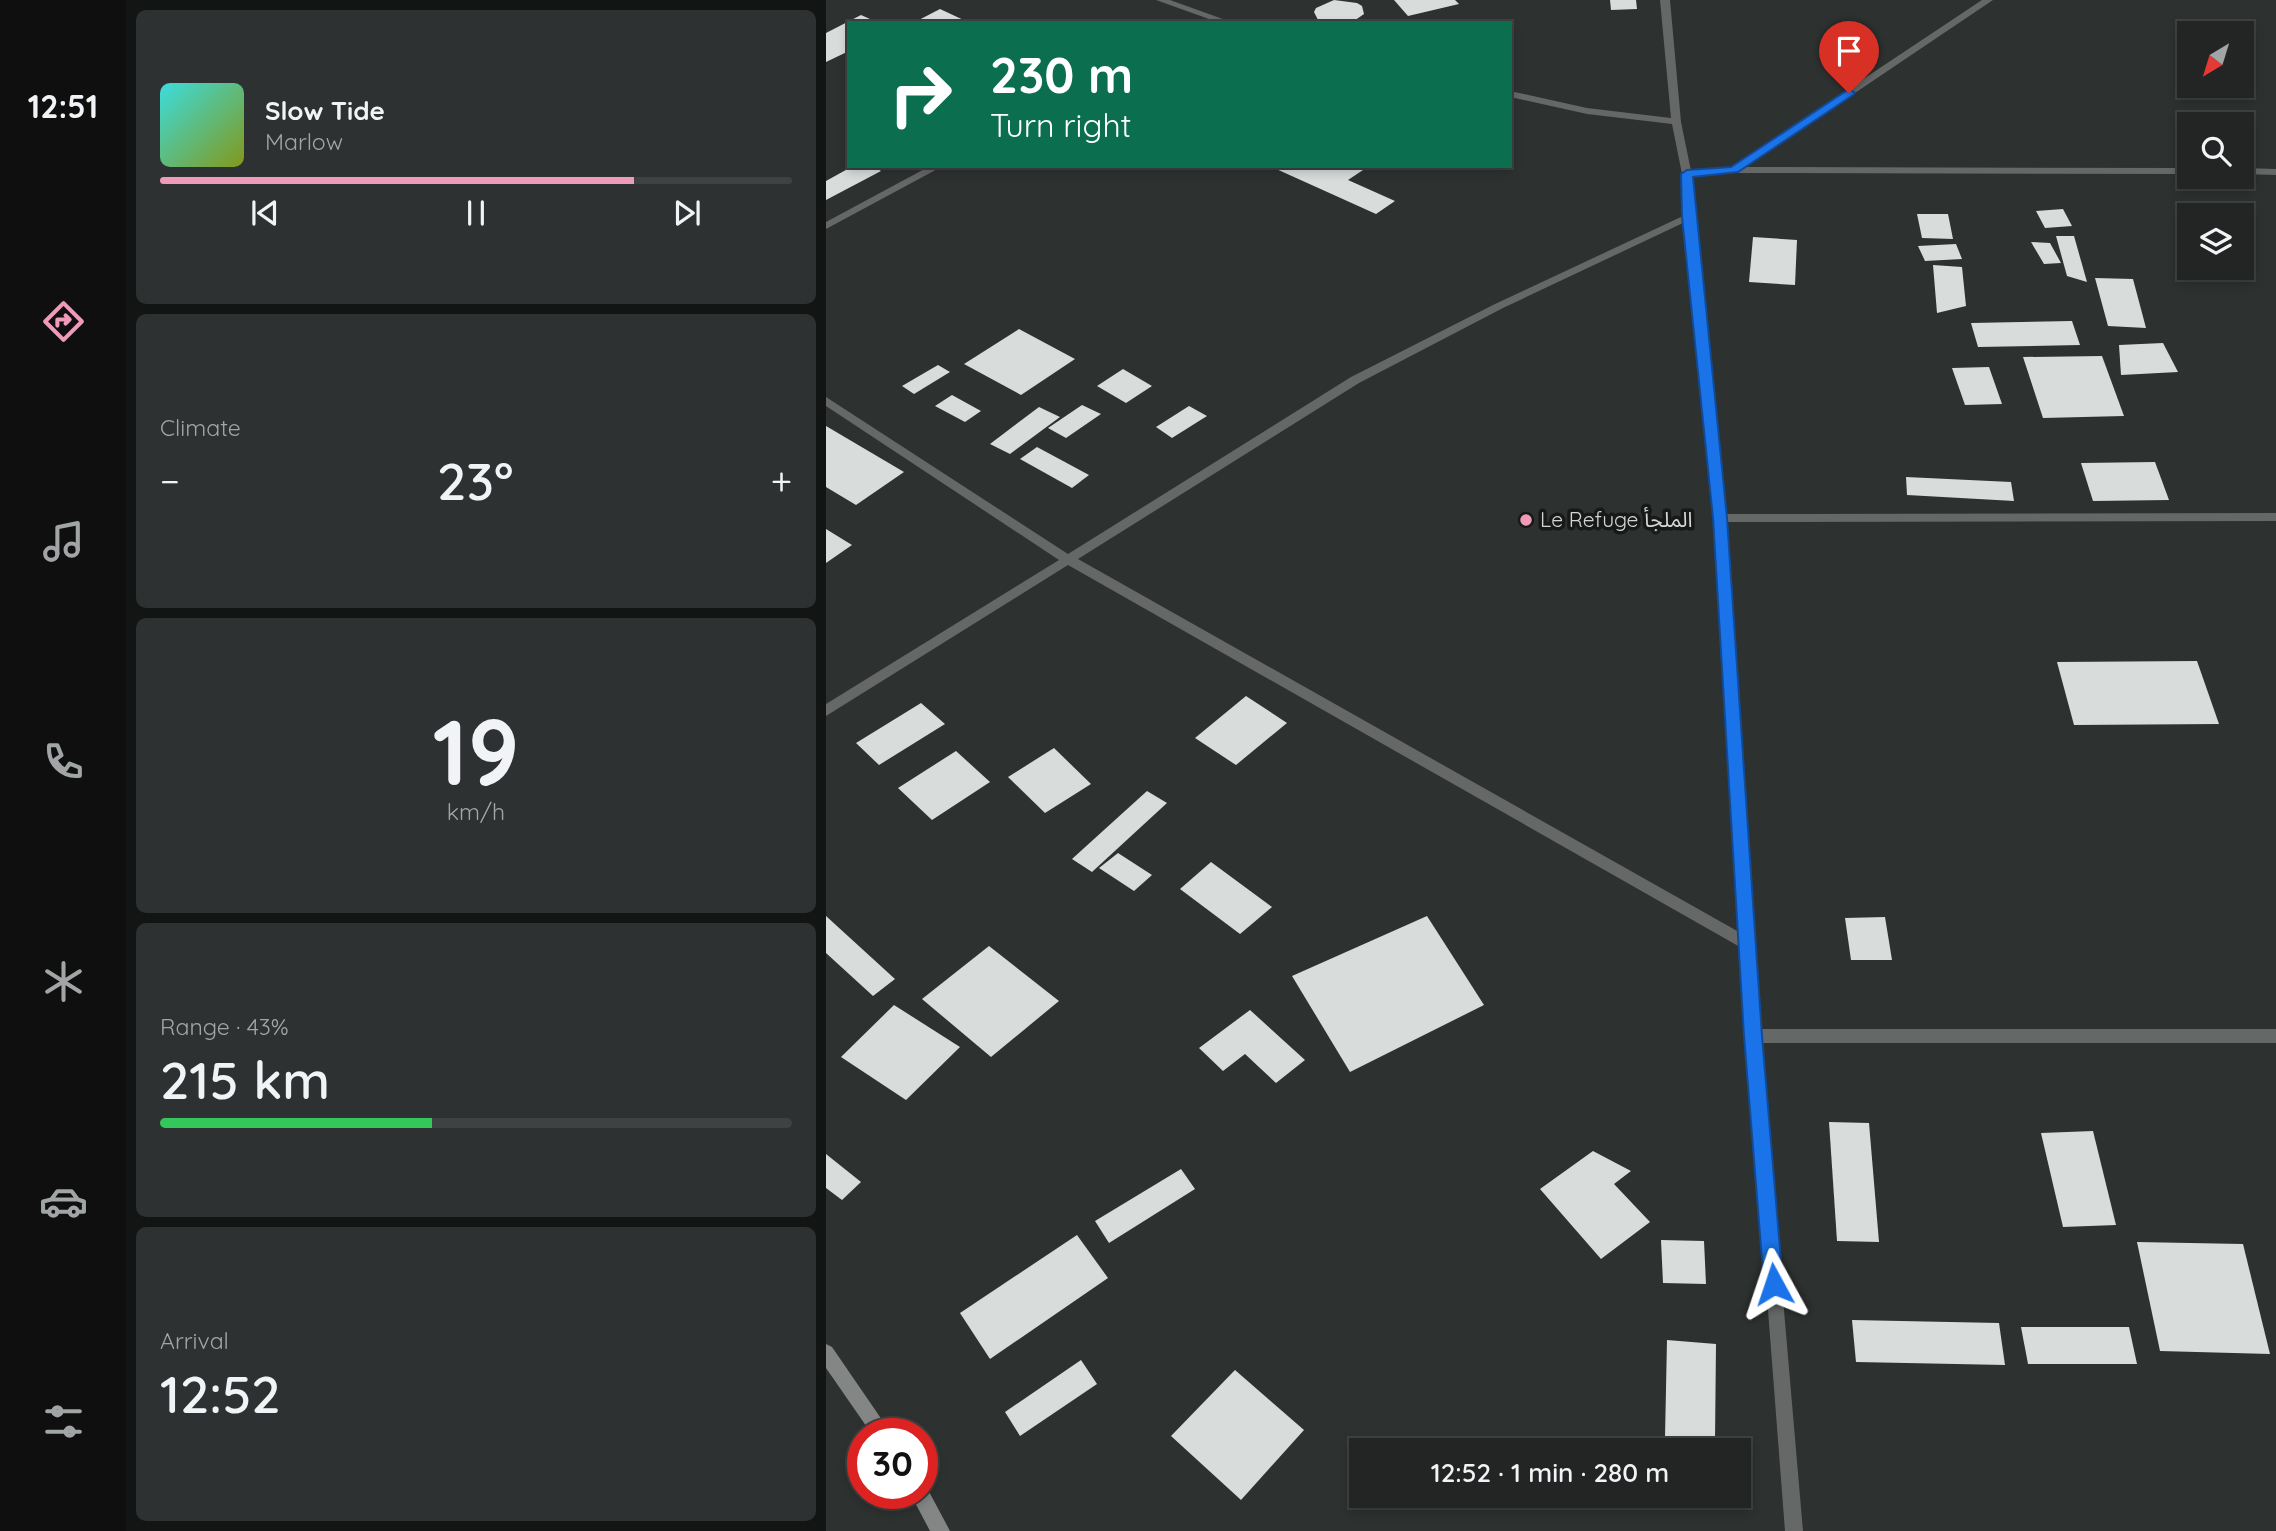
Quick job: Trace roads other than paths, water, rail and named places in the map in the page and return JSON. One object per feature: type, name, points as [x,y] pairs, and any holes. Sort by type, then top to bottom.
[{"type":"street","points":[[1161,0],[1211,21]]},
{"type":"street","points":[[1665,0],[1676,122],[1687,174],[1688,217],[1720,518],[1753,1036],[1794,1531]]},
{"type":"street","points":[[1734,170],[1988,0]]},
{"type":"street","points":[[1512,94],[1587,111],[1676,122]]},
{"type":"street","points":[[826,226],[934,168]]},
{"type":"street","points":[[1687,174],[1734,170],[2177,171]]},
{"type":"street","points":[[2254,172],[2276,172]]},
{"type":"street","points":[[826,712],[1354,380],[1499,306],[1688,217]]},
{"type":"street","points":[[826,401],[1067,559],[1748,944]]},
{"type":"street","points":[[1720,518],[2276,517]]},
{"type":"street","points":[[1753,1036],[2276,1036]]},
{"type":"street","points":[[826,1353],[872,1418]]},
{"type":"street","points":[[928,1509],[941,1531]]},
{"type":"place","name":"Le Refuge الملجأ","points":[[1526,520]]}]
